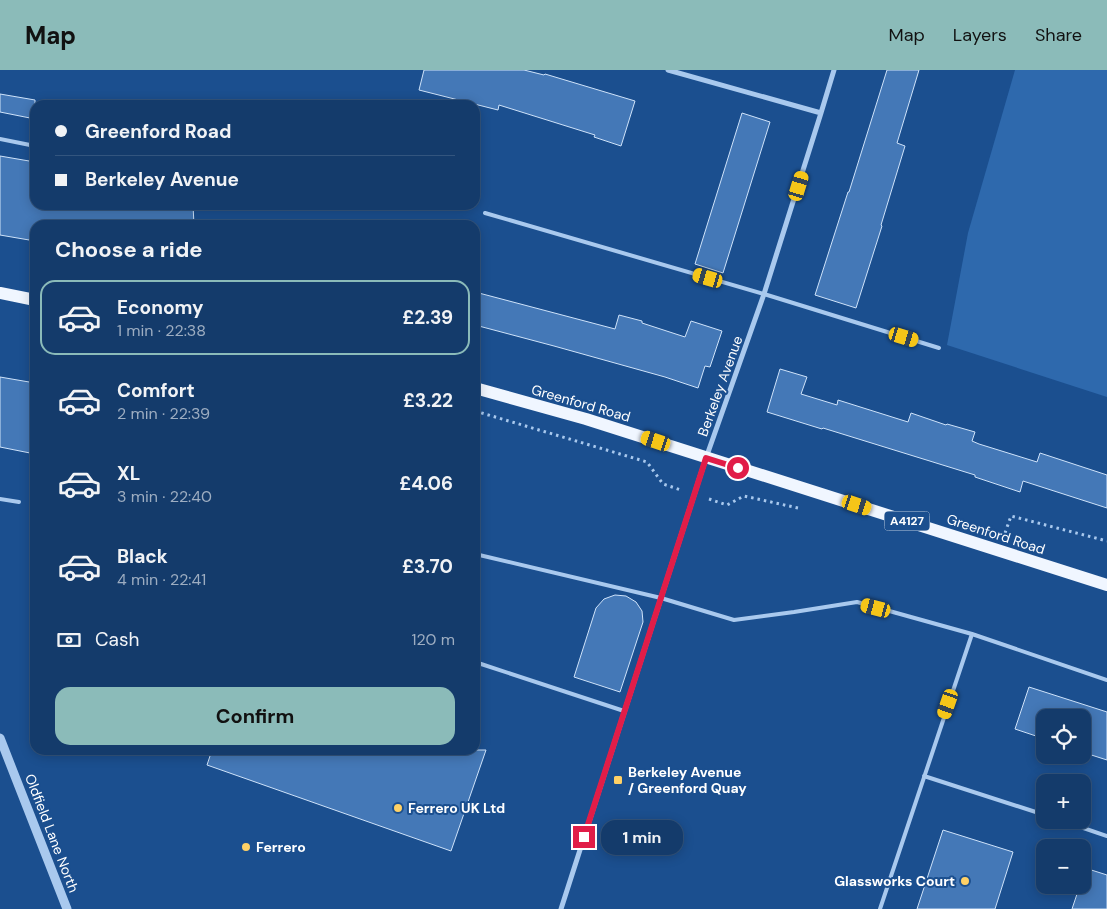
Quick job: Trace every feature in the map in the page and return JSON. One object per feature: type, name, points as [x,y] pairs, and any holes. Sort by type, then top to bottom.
[{"type":"main road","points":[[0,293],[30,299]]},
{"type":"main road","name":"Greenford Road","points":[[480,389],[586,419],[1107,584]]},
{"type":"street","points":[[668,70],[821,113]]},
{"type":"street","name":"Berkeley Avenue","points":[[561,909],[706,458],[764,294],[834,70]]},
{"type":"street","name":"Oldfield Lane North","points":[[0,738],[67,909]]},
{"type":"lane","points":[[0,139],[30,145]]},
{"type":"lane","points":[[484,213],[764,294],[939,348]]},
{"type":"lane","points":[[0,499],[19,502]]},
{"type":"lane","points":[[480,555],[661,598],[734,620],[857,602],[972,634],[1107,680]]},
{"type":"lane","points":[[880,909],[972,634]]},
{"type":"lane","points":[[480,664],[624,711]]},
{"type":"lane","points":[[924,776],[1036,812]]},
{"type":"lane","points":[[1086,829],[1107,836]]},
{"type":"path","points":[[480,412],[647,462],[663,484],[668,486]]},
{"type":"path","points":[[998,550],[1011,516],[1107,541]]},
{"type":"shaded area","points":[[1015,70],[1107,70],[1107,397],[947,345],[968,233]]},
{"type":"building","points":[[424,70],[524,70],[545,74],[635,101],[621,146],[594,137],[595,135],[499,105],[498,110],[480,105],[480,100],[458,100],[419,90]]},
{"type":"building","points":[[887,70],[919,70],[897,143],[905,146],[856,308],[815,295]]},
{"type":"building","points":[[0,94],[35,100],[30,100],[30,118],[0,112]]},
{"type":"building","points":[[742,113],[770,122],[723,273],[695,264]]},
{"type":"building","points":[[0,156],[30,161],[30,210],[193,210],[194,220],[30,220],[30,240],[0,235]]},
{"type":"building","points":[[480,293],[615,329],[619,315],[642,321],[642,323],[685,337],[691,321],[722,331],[710,367],[705,366],[698,388],[480,326]]},
{"type":"building","points":[[780,369],[807,377],[801,394],[837,405],[838,400],[908,422],[911,413],[946,425],[975,432],[972,441],[979,444],[1037,462],[1040,453],[1107,475],[1107,508],[1023,481],[1020,492],[975,477],[975,475],[767,412]]},
{"type":"building","points":[[0,377],[30,382],[30,453],[0,447]]},
{"type":"building","points":[[615,595],[626,596],[636,602],[642,611],[643,622],[620,692],[574,677],[596,608],[604,599]]},
{"type":"building","points":[[1029,687],[1107,712],[1107,760],[1091,755],[1091,709],[1036,709],[1036,736],[1015,729]]},
{"type":"building","name":"Ferrero UK Ltd","points":[[480,750],[486,750],[451,851],[207,765],[210,755],[480,755]]},
{"type":"building","name":"Glassworks Court","points":[[943,830],[1013,852],[995,909],[917,909]]},
{"type":"building","points":[[1091,870],[1107,875],[1107,909],[1072,909],[1077,894],[1091,894]]},
{"type":"place","name":"Berkeley Avenue / Greenford Quay","points":[[618,780]]},
{"type":"place","name":"Ferrero UK Ltd","points":[[398,808]]},
{"type":"place","name":"Ferrero","points":[[246,847]]},
{"type":"place","name":"Glassworks Court","points":[[965,881]]},
{"type":"route","points":[[584,837],[706,458],[738,468]]}]
